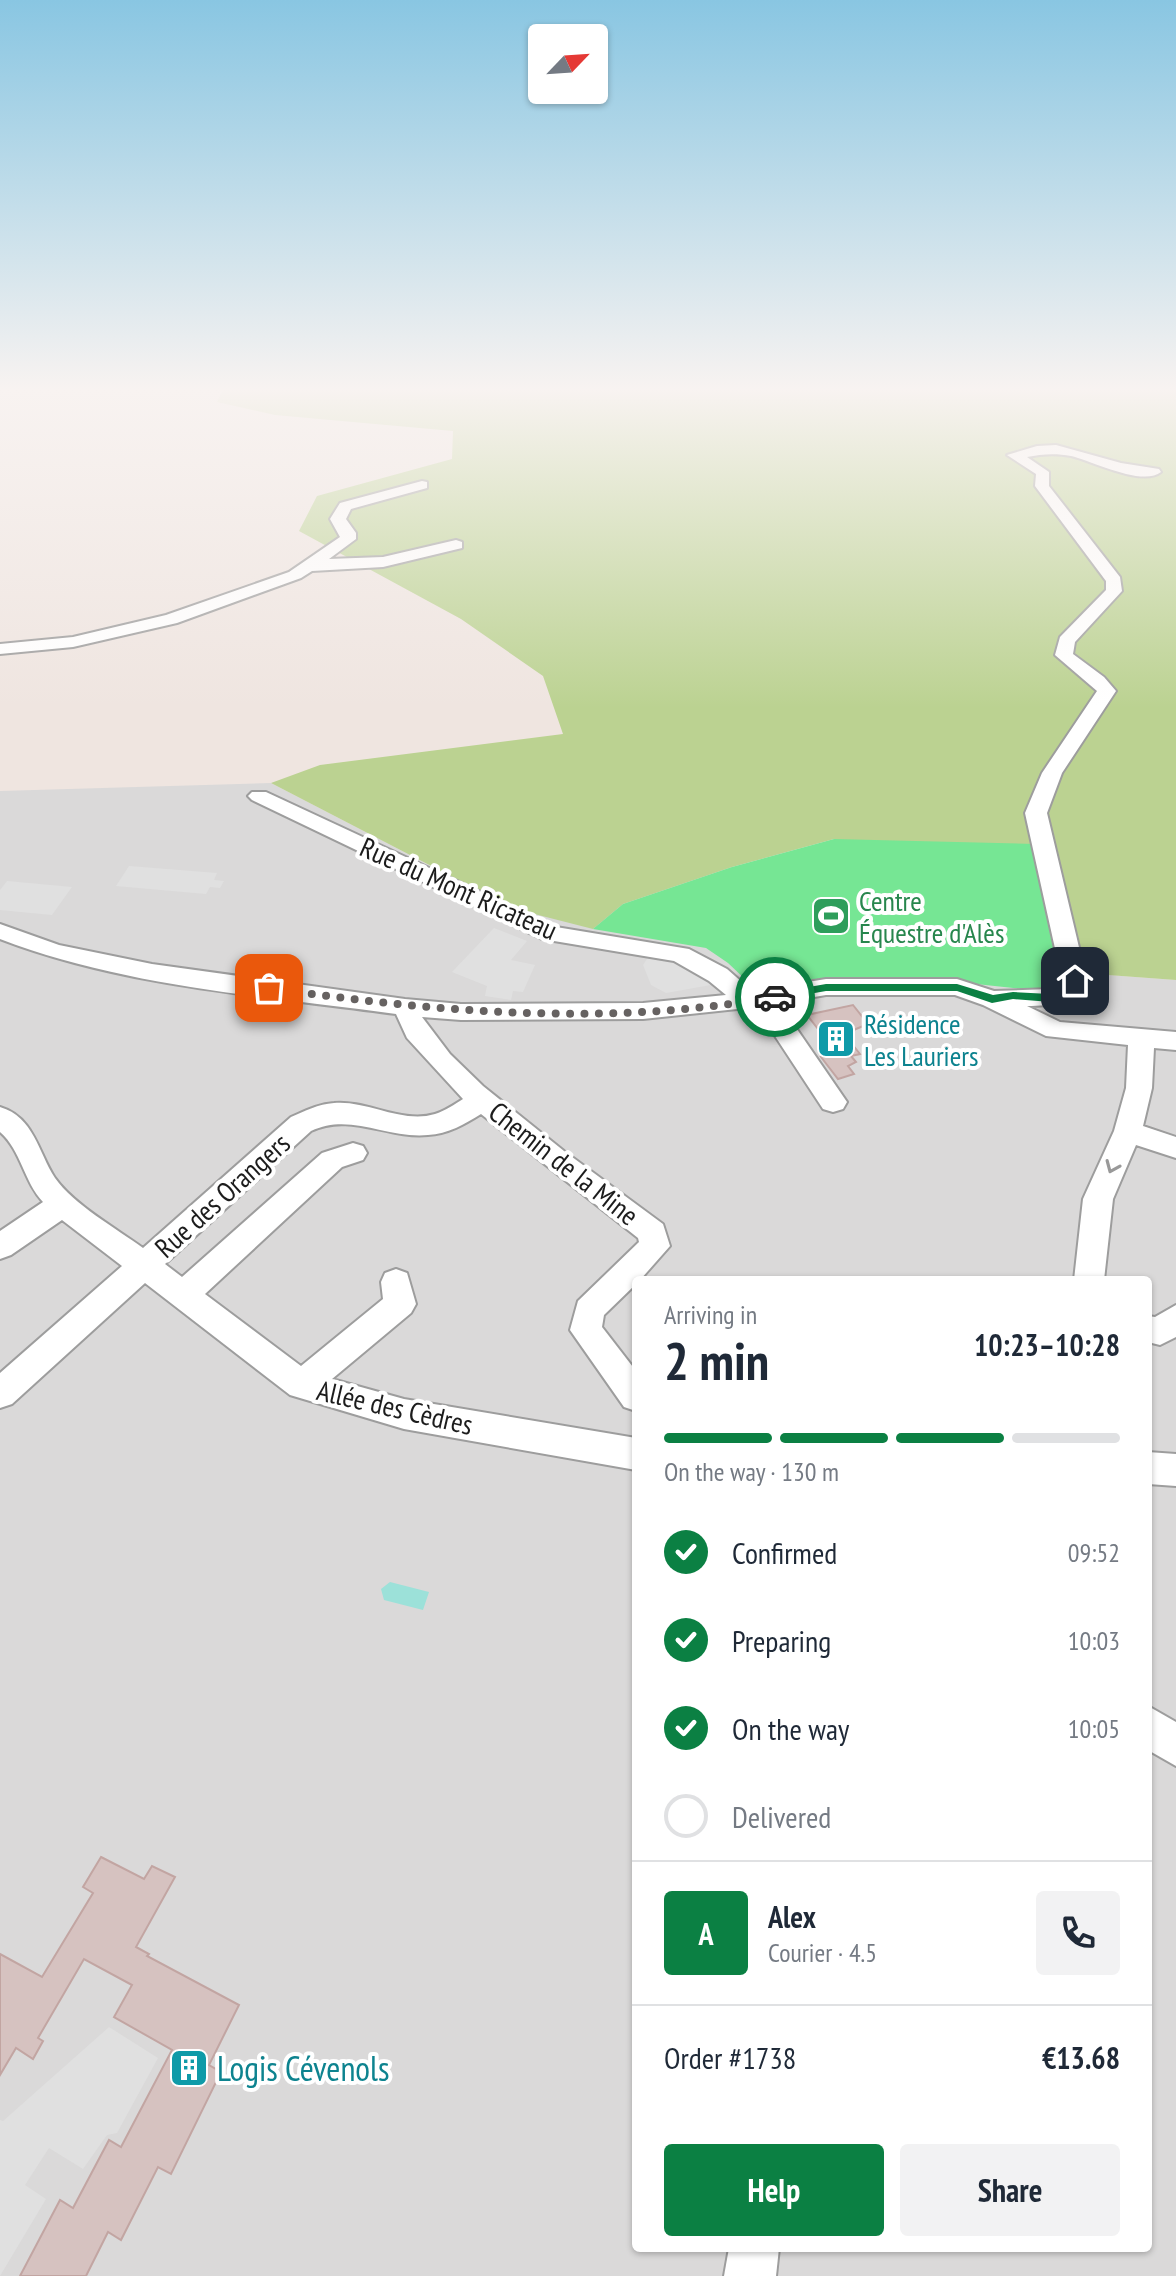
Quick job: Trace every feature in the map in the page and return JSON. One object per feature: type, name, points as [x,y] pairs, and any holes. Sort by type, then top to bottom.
[{"type":"street","points":[[0,649],[73,642],[171,619],[295,575],[348,539],[348,533],[338,519],[345,506],[385,495]]},
{"type":"street","points":[[992,999],[1013,996],[1051,998],[1068,992],[1075,981],[1036,813],[1052,773],[1107,691],[1064,655],[1066,641],[1114,591],[1114,581],[1049,495]]},
{"type":"street","points":[[309,567],[337,563],[381,563],[427,548],[456,545]]},
{"type":"street","name":"Rue du Mont Ricateau","points":[[259,796],[550,934],[680,954],[755,1000],[833,1102]]},
{"type":"street","points":[[0,931],[53,951],[152,972],[405,1007],[461,1012],[643,1011],[755,1000],[826,987],[957,987],[992,999],[1055,1030],[1176,1041]]},
{"type":"street","name":"Chemin de la Mine","points":[[405,1007],[407,1019],[426,1047],[482,1100],[652,1232],[655,1246],[589,1310],[586,1330],[632,1392]]},
{"type":"street","points":[[1089,1276],[1098,1199],[1128,1131],[1139,1088],[1142,1038]]},
{"type":"street","name":"Rue des Orangers","points":[[0,1394],[301,1124],[316,1115],[340,1111],[406,1125],[430,1125],[447,1121],[482,1100]]},
{"type":"street","name":"Allée des Cèdres","points":[[0,1117],[19,1133],[45,1186],[63,1204],[302,1385],[404,1414],[632,1453]]},
{"type":"street","points":[[1128,1131],[1176,1148]]},
{"type":"street","points":[[184,1294],[332,1160],[353,1153]]},
{"type":"street","points":[[0,1247],[63,1204]]},
{"type":"street","points":[[302,1385],[400,1304],[396,1282]]},
{"type":"street","points":[[1152,1330],[1160,1332],[1176,1318]]},
{"type":"street","points":[[1152,1468],[1176,1470]]},
{"type":"street","points":[[1152,1729],[1176,1746]]},
{"type":"street","points":[[750,2276],[753,2252]]},
{"type":"shaded area","points":[[271,783],[437,869],[495,904],[623,904],[732,867],[1067,972],[1176,980],[1176,2276],[0,2276],[0,791]]},
{"type":"shaded area","points":[[129,866],[217,873],[214,880],[224,881],[220,888],[210,887],[206,894],[116,886]]},
{"type":"shaded area","points":[[7,881],[72,887],[52,915],[0,910],[0,890]]},
{"type":"shaded area","points":[[494,928],[527,941],[511,960],[535,965],[523,992],[513,991],[511,1000],[485,996],[487,986],[452,972]]},
{"type":"shaded area","points":[[652,951],[716,984],[666,993],[651,985],[643,965]]},
{"type":"shaded area","points":[[109,2027],[158,2058],[117,2133],[107,2135],[83,2169],[49,2148],[25,2185],[46,2199],[0,2276],[0,2120],[3,2121]]},
{"type":"green space","points":[[1176,495],[1176,980],[1067,972],[834,839],[732,867],[623,904],[593,929],[495,904],[437,869],[271,783],[320,765],[563,734],[543,676],[461,619],[299,531],[317,496]]},
{"type":"green space","name":"Centre Équestre d'Alès","points":[[834,839],[1035,844],[1070,984],[1052,992],[948,981],[752,991],[747,981],[728,963],[706,948],[593,929],[623,904],[732,867]]},
{"type":"water","points":[[390,1582],[429,1592],[423,1610],[384,1600],[381,1589]]},
{"type":"building","name":"Résidence Les Lauriers","points":[[853,1005],[868,1024],[844,1034],[860,1054],[851,1056],[856,1062],[848,1066],[854,1074],[838,1079],[821,1057],[826,1056],[819,1046],[829,1043],[807,1015]]},
{"type":"building","name":"Logis Cévenols","points":[[101,1857],[144,1879],[152,1866],[175,1877],[136,1947],[149,1954],[147,1956],[239,2005],[209,2065],[221,2072],[171,2174],[158,2167],[121,2240],[108,2232],[86,2276],[20,2276],[60,2200],[73,2208],[109,2140],[121,2147],[172,2050],[114,2017],[132,1985],[84,1959],[38,2038],[43,2041],[33,2059],[16,2048],[0,2075],[0,1954],[42,1977],[93,1893],[83,1887]]},
{"type":"way so far","points":[[269,988],[461,1012],[643,1011],[775,997]]},
{"type":"place","name":"Centre Équestre d'Alès","points":[[831,916]]},
{"type":"place","name":"Résidence Les Lauriers","points":[[836,1039]]},
{"type":"place","name":"Logis Cévenols","points":[[189,2068]]},
{"type":"route","points":[[775,997],[826,987],[957,987],[992,999],[1013,996],[1051,998],[1068,992],[1075,981]]}]
